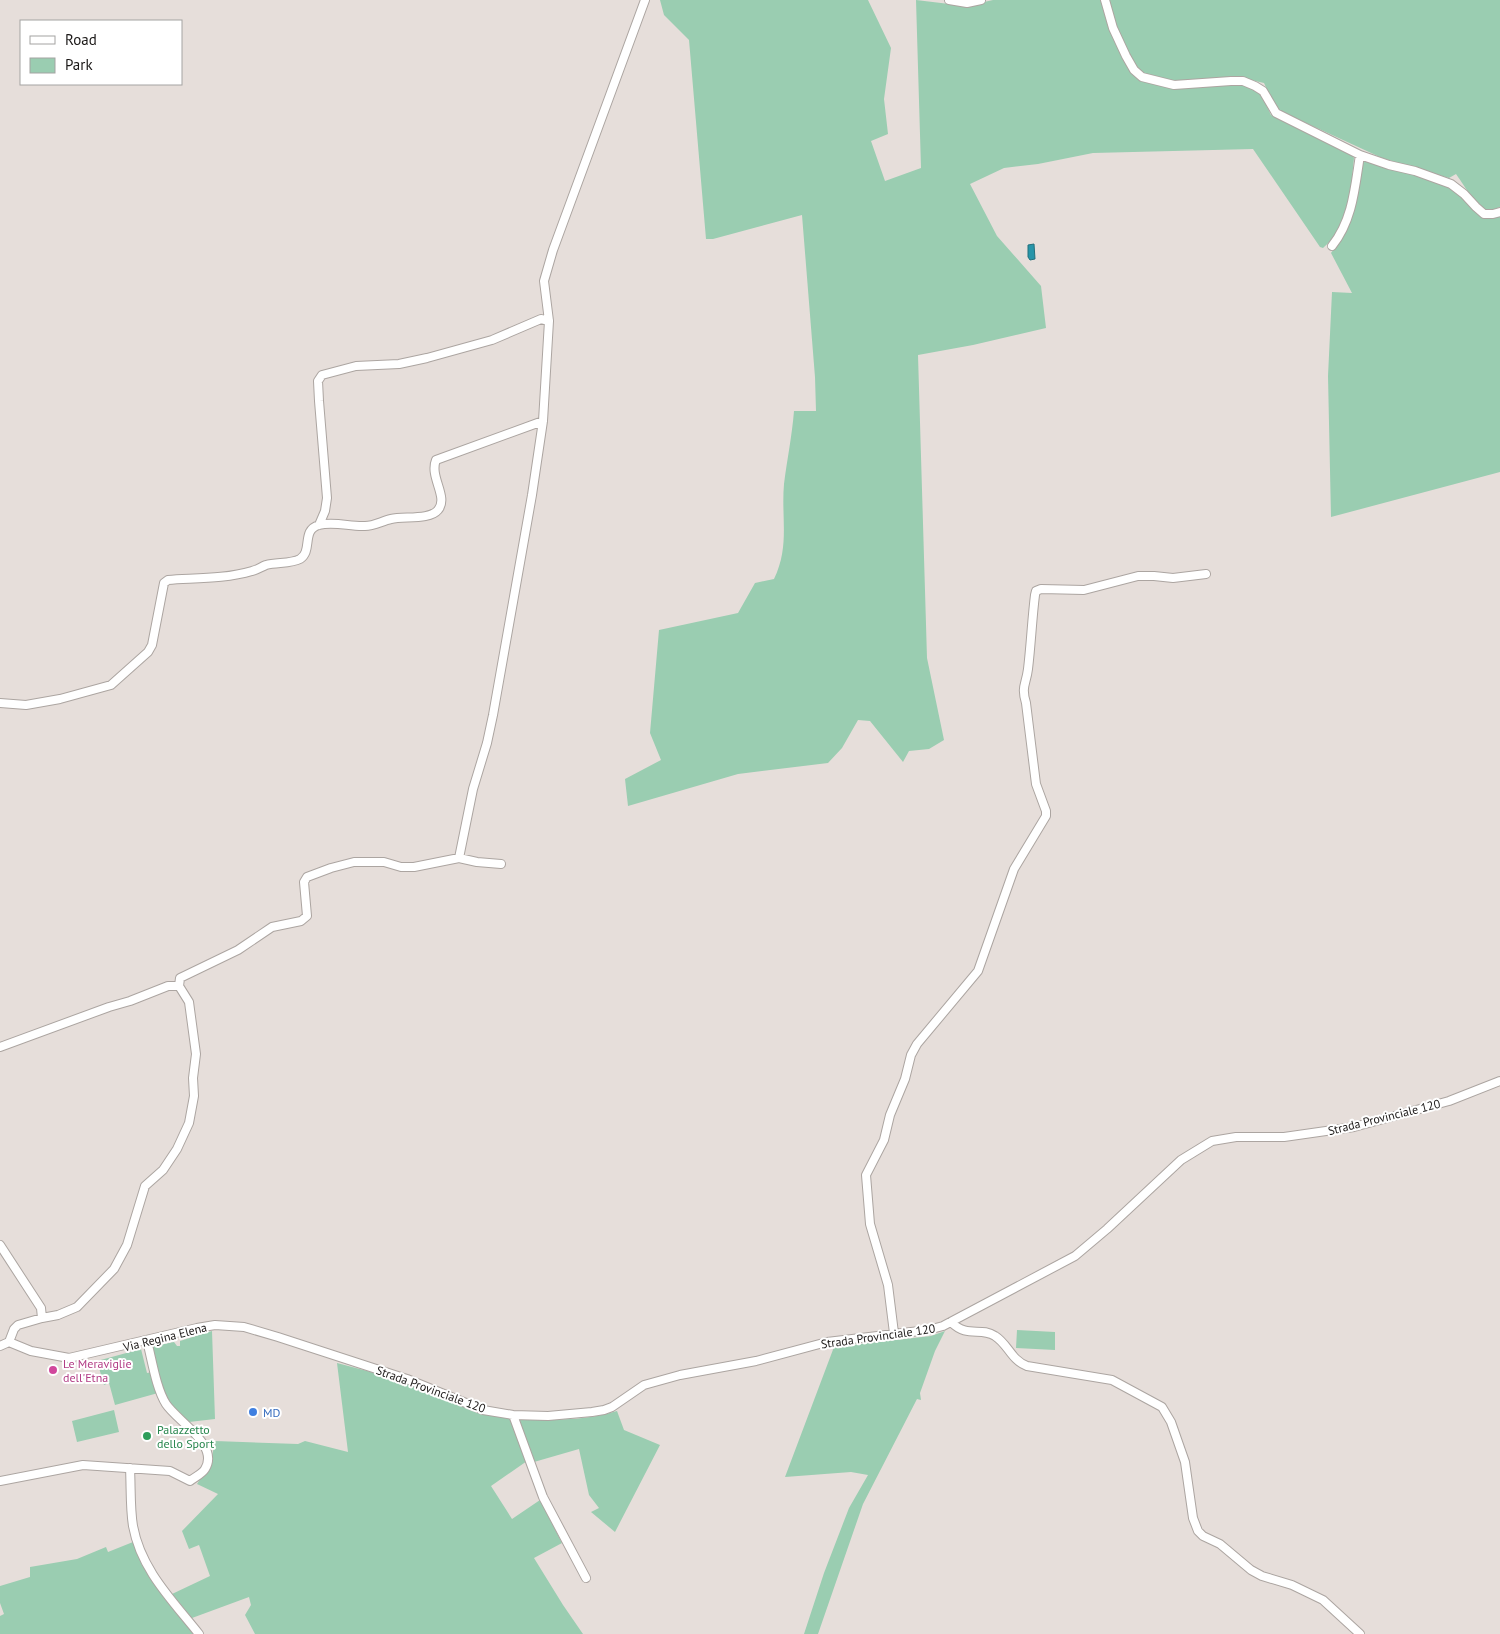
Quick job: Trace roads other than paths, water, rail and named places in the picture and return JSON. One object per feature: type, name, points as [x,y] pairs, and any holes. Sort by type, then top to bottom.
[{"type":"street","points":[[460,858],[473,789],[487,743],[493,715],[516,589],[543,421],[549,321],[544,281],[553,250],[645,0]]},
{"type":"street","points":[[949,0],[967,3],[981,0]]},
{"type":"street","points":[[1105,0],[1113,28],[1126,56],[1134,70],[1142,77],[1174,85],[1243,81],[1263,90],[1276,113],[1360,155],[1389,166],[1415,171],[1451,184],[1484,214],[1500,212]]},
{"type":"street","points":[[1332,246],[1339,238],[1352,204],[1360,155]]},
{"type":"street","points":[[319,525],[326,511],[327,498],[318,381],[322,375],[356,366],[399,364],[427,358],[492,340],[541,319],[549,321]]},
{"type":"street","points":[[0,703],[26,705],[60,699],[111,685],[148,652],[152,644],[164,583],[168,580],[208,578],[252,571],[266,565],[299,559],[305,554],[308,536],[312,529],[319,525],[368,526],[390,519],[425,517],[434,514],[440,508],[442,500],[433,472],[436,460],[543,421]]},
{"type":"street","points":[[894,1333],[888,1285],[870,1224],[866,1175],[884,1140],[890,1115],[905,1079],[911,1055],[917,1044],[978,971],[1012,874],[1046,816],[1036,784],[1026,703],[1023,693],[1036,591],[1041,589],[1084,590],[1138,576],[1173,578],[1206,574]]},
{"type":"street","points":[[3,1344],[18,1325],[42,1318],[58,1316],[77,1306],[114,1269],[127,1245],[144,1186],[163,1170],[177,1150],[189,1123],[194,1096],[192,1078],[196,1054],[189,1002],[178,986],[180,978],[238,950],[272,927],[301,921],[307,916],[304,882],[307,877],[331,868],[354,862],[384,862],[401,867],[414,868],[460,858],[477,862],[502,864]]},
{"type":"street","points":[[0,1047],[168,986],[178,986]]},
{"type":"street","points":[[1498,1082],[1500,1090]]},
{"type":"street","name":"Strada Provinciale 120","points":[[244,1328],[278,1336],[410,1380],[483,1410],[513,1415],[548,1416],[592,1412],[612,1407],[644,1385],[666,1378],[756,1361],[827,1342],[928,1330],[951,1322],[1075,1256],[1181,1160],[1212,1140],[1236,1137],[1284,1137],[1345,1129],[1449,1101],[1498,1082]]},
{"type":"street","points":[[0,1245],[41,1308],[42,1318]]},
{"type":"street","points":[[951,1322],[959,1330],[987,1333],[996,1336],[1015,1359],[1027,1366],[1112,1380],[1162,1407],[1171,1422],[1185,1462],[1193,1518],[1198,1531],[1203,1536],[1220,1544],[1257,1573],[1292,1585],[1323,1600],[1360,1634]]},
{"type":"street","name":"Via Regina Elena","points":[[3,1344],[61,1358],[70,1358],[215,1325],[244,1328]]},
{"type":"street","points":[[0,1481],[83,1465],[170,1471],[190,1481],[204,1470],[208,1457],[206,1449],[202,1441],[172,1412],[161,1395],[147,1341]]},
{"type":"street","points":[[513,1415],[543,1497],[586,1578]]},
{"type":"street","points":[[130,1468],[133,1525],[141,1554],[153,1575],[199,1634]]},
{"type":"water","points":[[1034,244],[1035,259],[1030,260],[1028,257],[1028,245]]},
{"type":"place","name":"Le Meraviglie dell'Etna","points":[[53,1370]]},
{"type":"place","name":"MD","points":[[253,1412]]},
{"type":"place","name":"Palazzetto dello Sport","points":[[147,1436]]}]
